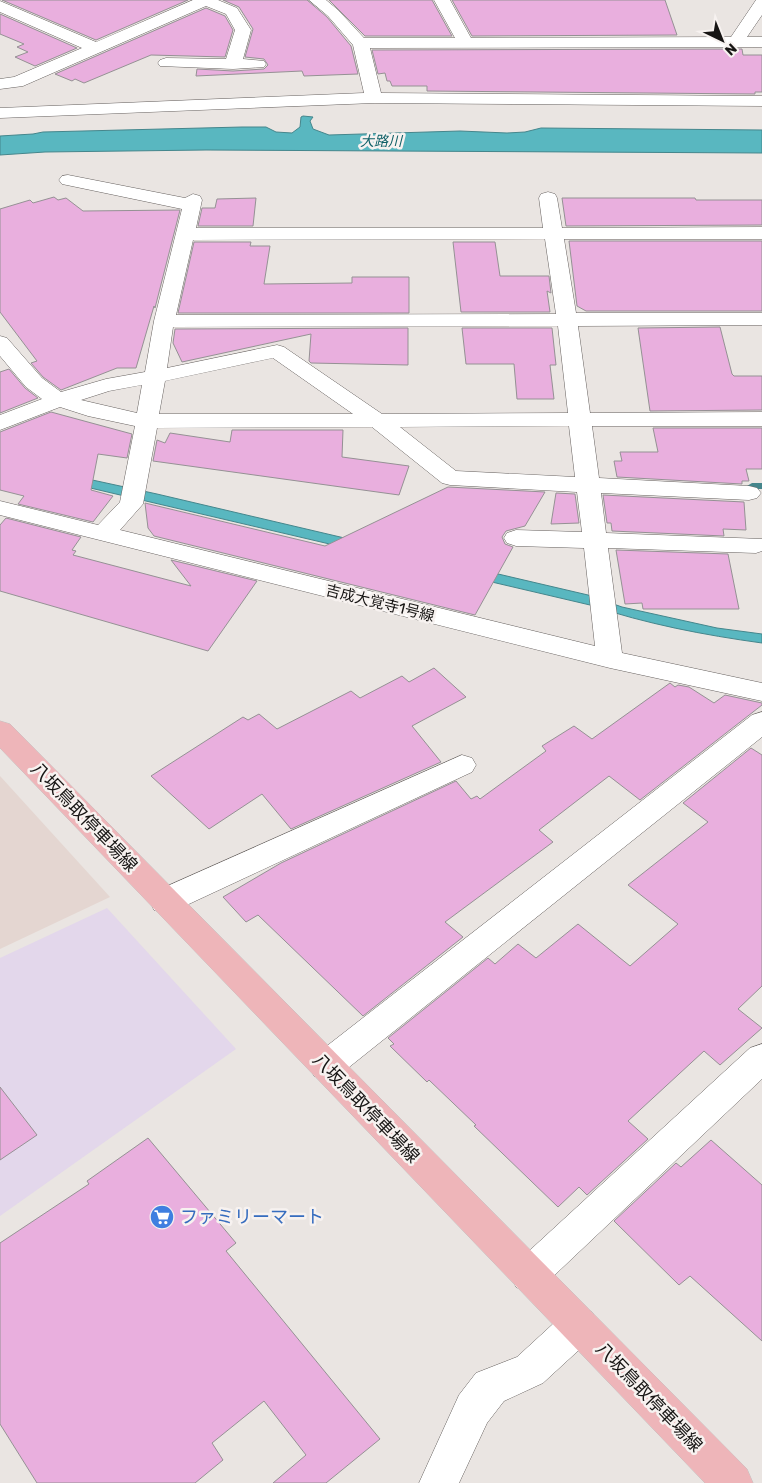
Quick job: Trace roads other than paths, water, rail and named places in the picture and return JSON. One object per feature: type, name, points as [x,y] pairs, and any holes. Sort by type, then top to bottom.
[{"type":"main road","name":"八坂鳥取停車場線","points":[[0,731],[733,1483]]},
{"type":"street","points":[[172,0],[190,7]]},
{"type":"street","points":[[0,84],[17,82],[205,0],[232,11],[242,30],[233,64]]},
{"type":"street","points":[[317,0],[333,13],[360,43],[374,98]]},
{"type":"street","points":[[442,0],[466,43]]},
{"type":"street","points":[[736,42],[762,3]]},
{"type":"street","points":[[0,6],[96,48]]},
{"type":"street","points":[[9,24],[27,18]]},
{"type":"street","points":[[360,43],[762,42]]},
{"type":"street","points":[[166,63],[258,64]]},
{"type":"street","points":[[0,113],[374,98],[762,102]]},
{"type":"street","points":[[68,180],[192,202],[164,321],[131,504],[104,533]]},
{"type":"street","points":[[548,198],[567,319],[610,658]]},
{"type":"street","points":[[184,234],[762,233]]},
{"type":"street","points":[[164,321],[762,319]]},
{"type":"street","points":[[0,342],[20,367],[47,393],[119,418],[147,421],[762,419]]},
{"type":"street","points":[[0,423],[61,399],[106,385],[154,377],[277,351],[377,420],[450,478],[588,483],[749,493]]},
{"type":"street","name":"吉成大覚寺1号線","points":[[0,508],[318,588],[610,658],[762,692]]},
{"type":"street","points":[[516,538],[756,545]]},
{"type":"street","points":[[326,1066],[762,722]]},
{"type":"street","points":[[165,901],[462,765]]},
{"type":"street","points":[[529,1275],[762,1058]]},
{"type":"street","points":[[439,1483],[473,1408],[490,1387],[530,1370],[579,1325]]},
{"type":"water","name":"大路川","points":[[301,117],[313,117],[310,121],[313,129],[329,135],[460,131],[507,133],[525,132],[541,128],[762,130],[762,153],[206,150],[45,152],[0,155],[0,136],[43,132],[242,127],[266,127],[276,132],[292,133],[300,127]]},
{"type":"water","points":[[0,460],[157,494],[588,595],[622,607],[717,628],[762,634],[762,643],[654,623],[590,605],[69,483]]},
{"type":"waterway","points":[[752,486],[762,486]]},
{"type":"place","name":"ファミリーマート","points":[[162,1217]]}]
